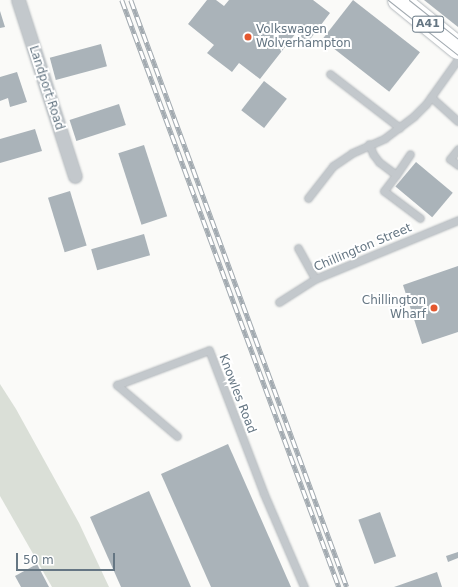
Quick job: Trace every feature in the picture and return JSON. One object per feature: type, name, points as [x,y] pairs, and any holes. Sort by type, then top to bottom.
[{"type":"highway","name":"A41","points":[[399,0],[458,48]]},
{"type":"street","name":"Landport Road","points":[[18,0],[75,176]]},
{"type":"lane","points":[[308,198],[333,166],[352,153],[385,138],[414,116],[431,97],[458,60]]},
{"type":"lane","points":[[330,74],[400,128]]},
{"type":"lane","points":[[431,97],[458,121]]},
{"type":"lane","points":[[369,144],[373,154],[379,162],[396,175]]},
{"type":"lane","points":[[458,149],[450,159],[458,166]]},
{"type":"lane","points":[[410,154],[384,191],[420,218]]},
{"type":"lane","name":"Chillington Street","points":[[279,302],[315,279],[458,220]]},
{"type":"lane","points":[[298,248],[315,279]]},
{"type":"lane","name":"Knowles Road","points":[[177,436],[117,385],[209,350],[264,494],[304,587]]},
{"type":"shaded area","points":[[0,384],[16,409],[79,523],[109,587],[52,587],[0,496]]},
{"type":"building","name":"Volkswagen Wolverhampton","points":[[207,0],[216,0],[224,6],[229,0],[313,0],[330,13],[308,42],[296,33],[260,79],[239,63],[232,72],[207,53],[214,45],[188,24]]},
{"type":"building","points":[[353,0],[420,52],[389,92],[322,39]]},
{"type":"building","points":[[424,0],[458,0],[458,27]]},
{"type":"building","points":[[0,11],[5,27],[0,28]]},
{"type":"building","points":[[101,44],[107,66],[56,80],[50,58]]},
{"type":"building","points":[[17,72],[27,102],[10,107],[8,98],[0,101],[0,77]]},
{"type":"building","points":[[264,81],[287,99],[264,128],[241,110]]},
{"type":"building","points":[[119,104],[126,125],[76,141],[70,120]]},
{"type":"building","points":[[35,129],[42,151],[0,163],[0,139]]},
{"type":"building","points":[[144,145],[167,216],[141,225],[118,153]]},
{"type":"building","points":[[416,162],[453,193],[432,217],[395,187]]},
{"type":"building","points":[[70,191],[87,246],[65,252],[48,198]]},
{"type":"building","points":[[144,234],[150,255],[97,270],[91,249]]},
{"type":"building","name":"Chillington Wharf","points":[[458,266],[458,332],[422,344],[403,285]]},
{"type":"building","points":[[228,444],[291,587],[211,587],[161,474]]},
{"type":"building","points":[[149,491],[191,587],[121,587],[90,517]]},
{"type":"building","points":[[380,512],[396,556],[374,564],[358,520]]},
{"type":"building","points":[[458,552],[458,558],[448,562],[446,556]]},
{"type":"building","points":[[37,564],[49,587],[21,587],[15,576]]},
{"type":"building","points":[[437,572],[442,587],[394,587]]},
{"type":"tram line","points":[[388,0],[458,55]]},
{"type":"tram line","points":[[409,0],[458,39]]},
{"type":"railway","points":[[122,0],[339,587]]},
{"type":"railway","points":[[131,0],[347,587]]},
{"type":"place","name":"Volkswagen Wolverhampton","points":[[248,37]]},
{"type":"place","name":"Chillington Wharf","points":[[434,308]]}]
